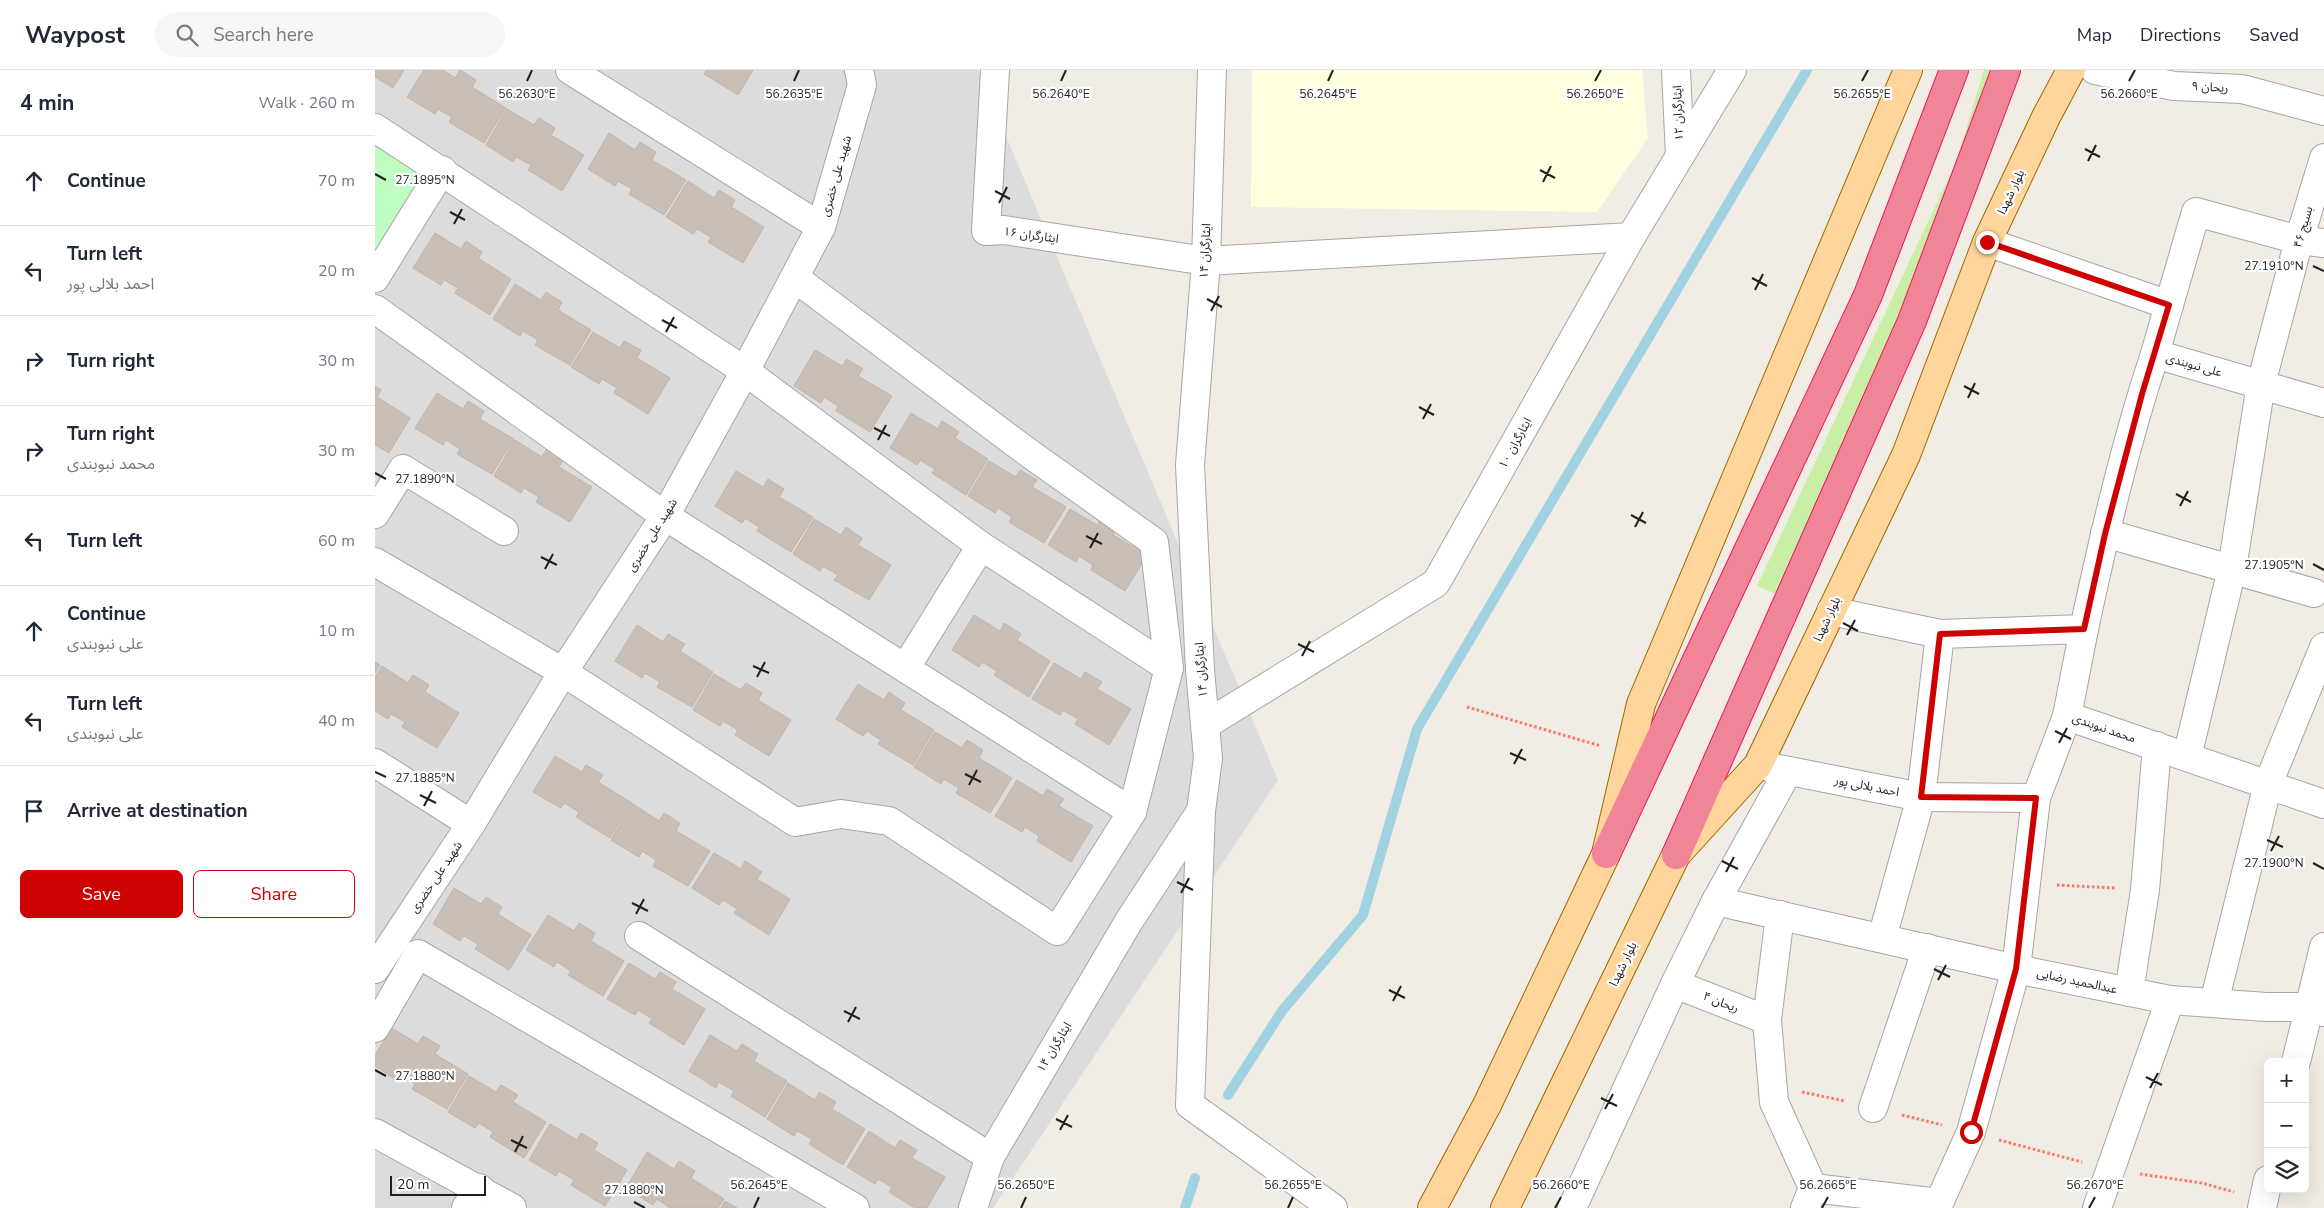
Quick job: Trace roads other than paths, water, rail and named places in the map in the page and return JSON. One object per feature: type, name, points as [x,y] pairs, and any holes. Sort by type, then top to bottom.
[{"type":"highway","points":[[1606,854],[1868,295],[1954,70]]},
{"type":"highway","points":[[1676,855],[1912,321],[2006,70]]},
{"type":"main road","points":[[1432,1208],[1487,1105],[1606,854],[1644,695],[1908,70]]},
{"type":"main road","name":"بلوار شهدا","points":[[1505,1208],[1676,855],[1758,765],[1906,455],[1987,242],[2046,117],[2071,70]]},
{"type":"street","points":[[570,70],[821,227]]},
{"type":"street","name":"شهید علی خضری","points":[[375,968],[471,824],[563,672],[665,516],[745,371],[821,227],[862,85],[859,70]]},
{"type":"street","name":"ایثارگران ۱۶","points":[[995,70],[985,231],[1005,230],[1206,261]]},
{"type":"street","name":"ایثارگران ۱۴","points":[[973,1208],[989,1157],[1129,922],[1201,811],[1209,758],[1200,670],[1191,465],[1206,261],[1212,70]]},
{"type":"street","name":"ایثارگران ۱۲","points":[[1677,70],[1680,156]]},
{"type":"street","name":"ایثارگران ۱۰","points":[[1205,725],[1435,582],[1631,236],[1732,70]]},
{"type":"street","name":"ریحان ۹","points":[[2095,70],[2174,86],[2244,79],[2324,111]]},
{"type":"street","points":[[375,128],[442,170],[745,371],[981,546],[1169,668]]},
{"type":"street","name":"بسیج ۴۶","points":[[2187,757],[2232,570],[2261,384],[2311,242],[2324,158]]},
{"type":"street","points":[[375,278],[442,170]]},
{"type":"street","name":"علی نبوبندی","points":[[2311,242],[2195,212],[2155,354],[2324,403]]},
{"type":"street","points":[[1206,261],[1631,236]]},
{"type":"street","points":[[1987,242],[2169,305]]},
{"type":"street","points":[[375,562],[563,672],[795,822],[841,814],[889,821],[1057,931],[1132,812],[1169,668],[1154,542],[1026,452],[795,278]]},
{"type":"street","points":[[375,310],[665,516],[1132,812]]},
{"type":"street","name":"محمد نبوبندی","points":[[2155,354],[2142,394],[2105,534],[2067,716],[2324,804]]},
{"type":"street","points":[[375,514],[403,469],[504,531]]},
{"type":"street","points":[[2105,534],[2314,593]]},
{"type":"street","points":[[906,667],[981,546]]},
{"type":"street","points":[[1831,611],[1940,634],[2084,629]]},
{"type":"street","points":[[1882,938],[1921,797],[1940,634]]},
{"type":"street","points":[[2213,1004],[2267,784],[2324,647]]},
{"type":"street","points":[[1779,915],[1767,1020],[1774,1102],[1809,1198],[1939,1203],[1971,1132],[2016,969],[2036,798],[2067,716]]},
{"type":"street","points":[[2129,992],[2145,890],[2157,746]]},
{"type":"street","points":[[375,762],[471,824]]},
{"type":"street","name":"احمد بلالی پور","points":[[1758,765],[1921,797],[2036,798]]},
{"type":"street","points":[[1572,1208],[1675,984],[1716,901],[1788,771]]},
{"type":"street","points":[[1201,811],[1190,1105],[1333,1208]]},
{"type":"street","name":"عبدالحمید رضایی","points":[[1716,901],[2016,969],[2170,1000],[2266,1008],[2317,1009]]},
{"type":"street","points":[[639,936],[989,1157]]},
{"type":"street","points":[[2298,1058],[2317,1009],[2324,947]]},
{"type":"street","points":[[1873,1108],[1927,948]]},
{"type":"street","points":[[375,1028],[418,954],[855,1208]]},
{"type":"street","name":"ریحان ۴","points":[[1675,984],[1767,1020]]},
{"type":"street","points":[[2097,1208],[2170,1000]]},
{"type":"street","points":[[375,1133],[473,1198],[511,1208]]},
{"type":"waterway","points":[[1228,1095],[1282,1011],[1363,915],[1417,729],[1807,70]]},
{"type":"waterway","points":[[1185,1208],[1195,1178]]}]
